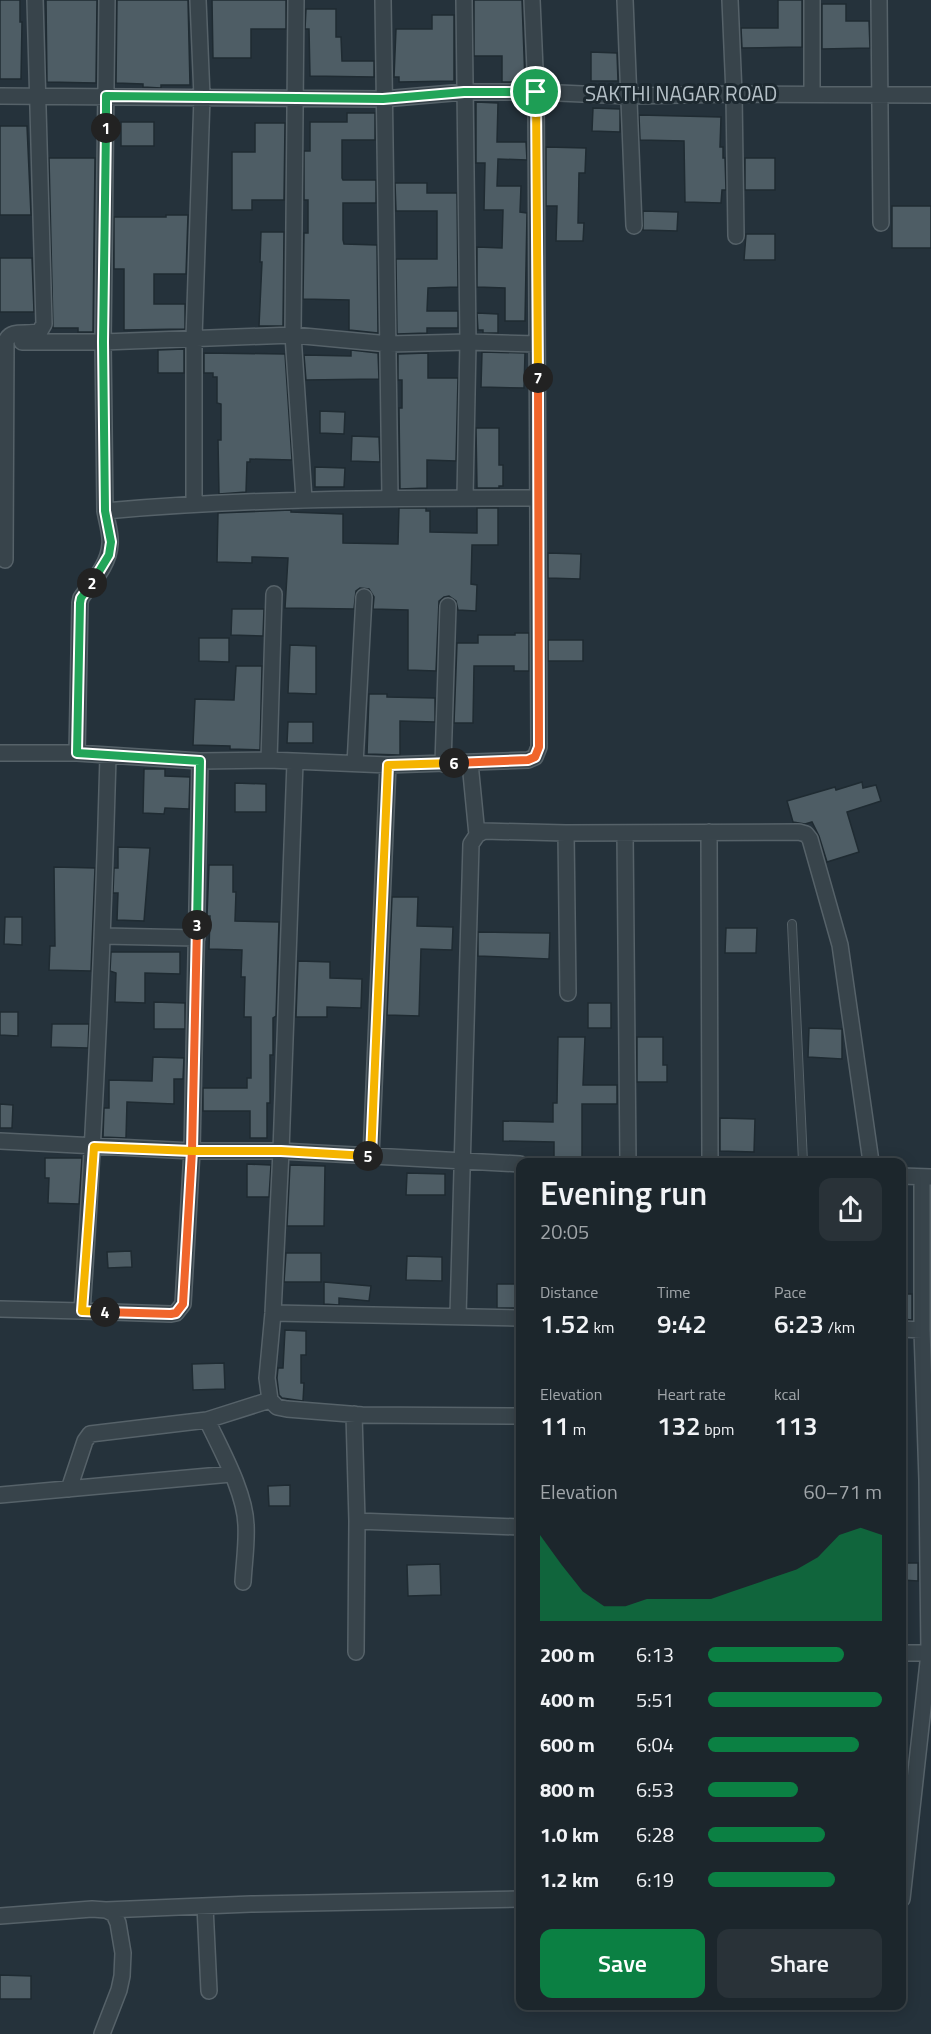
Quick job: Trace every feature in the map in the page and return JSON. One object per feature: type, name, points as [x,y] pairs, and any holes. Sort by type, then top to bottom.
[{"type":"street","points":[[3,341],[13,333],[40,331],[44,324],[35,0]]},
{"type":"street","points":[[77,753],[80,603],[109,555],[111,542],[105,511],[103,342],[107,0]]},
{"type":"street","points":[[194,503],[195,338],[202,97],[198,0]]},
{"type":"street","points":[[296,0],[293,335],[304,499]]},
{"type":"street","points":[[382,0],[390,497]]},
{"type":"street","points":[[464,0],[468,342],[465,498]]},
{"type":"street","points":[[0,753],[77,753],[200,761],[269,760],[388,765],[528,760],[535,757],[539,747],[536,92],[532,0]]},
{"type":"street","points":[[626,0],[634,226]]},
{"type":"street","points":[[730,0],[736,236]]},
{"type":"street","points":[[812,0],[812,94]]},
{"type":"street","points":[[879,0],[881,224]]},
{"type":"street","name":"SAKTHI NAGAR ROAD","points":[[0,96],[383,99],[464,92],[629,96],[931,95]]},
{"type":"street","points":[[3,341],[103,342],[293,335],[388,345],[468,342],[537,345]]},
{"type":"street","points":[[3,341],[5,560]]},
{"type":"street","points":[[105,511],[194,503],[304,499],[538,498]]},
{"type":"street","points":[[269,760],[274,594]]},
{"type":"street","points":[[355,764],[364,597]]},
{"type":"street","points":[[443,764],[448,606]]},
{"type":"street","points":[[82,1311],[94,1147],[108,756]]},
{"type":"street","points":[[0,1309],[171,1314],[180,1309],[183,1304],[192,1151],[200,761]]},
{"type":"street","points":[[295,762],[281,1151],[273,1313],[267,1378],[270,1400],[277,1407],[287,1409],[354,1414],[516,1416]]},
{"type":"street","points":[[470,762],[477,835]]},
{"type":"street","points":[[371,1156],[388,765]]},
{"type":"street","points":[[458,1316],[471,844],[477,835],[484,831],[799,832],[806,834],[810,839],[840,945],[870,1158]]},
{"type":"street","points":[[709,832],[710,1158]]},
{"type":"street","points":[[566,833],[568,993]]},
{"type":"street","points":[[626,833],[628,1158]]},
{"type":"street","points":[[103,936],[196,938]]},
{"type":"street","points":[[0,1141],[192,1151],[281,1151],[516,1164]]},
{"type":"street","points":[[906,1176],[926,1177],[922,1330],[929,1480],[930,1653],[906,1864]]},
{"type":"street","points":[[273,1313],[516,1318]]},
{"type":"street","points":[[906,1329],[922,1330]]},
{"type":"street","points":[[69,1489],[85,1441],[90,1434],[207,1420],[270,1400]]},
{"type":"street","points":[[354,1414],[357,1521],[356,1652]]},
{"type":"street","points":[[207,1420],[244,1508],[246,1524],[243,1582]]},
{"type":"street","points":[[0,1495],[231,1474]]},
{"type":"street","points":[[357,1521],[516,1527]]},
{"type":"street","points":[[906,1653],[930,1653]]},
{"type":"street","points":[[0,1916],[93,1909],[516,1899]]},
{"type":"street","points":[[205,1906],[209,1991]]},
{"type":"street","points":[[102,2034],[119,1990],[123,1953],[118,1923],[114,1914],[106,1910]]},
{"type":"lane","points":[[792,924],[803,1158]]},
{"type":"building","points":[[0,0],[20,0],[21,79],[0,79]]},
{"type":"building","points":[[46,0],[97,0],[96,83],[47,82]]},
{"type":"building","points":[[117,0],[188,0],[190,85],[161,85],[161,88],[143,87],[143,84],[116,83]]},
{"type":"building","points":[[212,0],[286,0],[286,29],[251,29],[251,58],[213,58]]},
{"type":"building","points":[[474,0],[522,0],[525,82],[502,82],[502,56],[474,56]]},
{"type":"building","points":[[778,0],[802,0],[802,47],[742,48],[741,28],[778,28]]},
{"type":"building","points":[[822,4],[846,4],[846,21],[869,21],[870,48],[822,49]]},
{"type":"building","points":[[306,9],[336,9],[336,37],[341,37],[342,61],[374,61],[374,77],[310,76],[309,29],[305,29]]},
{"type":"building","points":[[432,15],[454,15],[454,81],[399,82],[399,77],[394,77],[396,29],[432,29]]},
{"type":"building","points":[[591,52],[617,53],[618,81],[591,81]]},
{"type":"building","points":[[476,102],[498,103],[497,142],[526,142],[527,160],[498,159],[497,186],[521,186],[520,212],[527,213],[525,321],[505,321],[505,288],[477,287],[477,247],[502,248],[503,210],[484,210],[485,163],[476,163]]},
{"type":"building","points":[[593,108],[620,109],[620,132],[592,131]]},
{"type":"building","points":[[347,113],[375,113],[375,140],[342,140],[342,178],[343,180],[376,180],[376,203],[343,203],[343,240],[344,244],[377,245],[378,333],[349,330],[349,300],[303,299],[304,233],[308,233],[308,200],[304,200],[304,151],[310,151],[310,122],[347,122]]},
{"type":"building","points":[[639,115],[721,117],[720,147],[723,147],[723,158],[725,158],[726,190],[722,190],[721,203],[685,202],[684,141],[640,140]]},
{"type":"building","points":[[121,122],[154,122],[154,146],[121,146]]},
{"type":"building","points":[[255,123],[285,123],[284,200],[252,200],[252,210],[232,210],[232,152],[255,152]]},
{"type":"building","points":[[0,126],[27,126],[31,215],[0,215]]},
{"type":"building","points":[[546,147],[586,148],[585,173],[579,173],[578,223],[584,223],[583,241],[556,241],[557,206],[546,206]]},
{"type":"building","points":[[49,158],[95,158],[93,332],[78,332],[78,328],[53,328]]},
{"type":"building","points":[[745,158],[775,158],[775,190],[745,190]]},
{"type":"building","points":[[395,183],[427,183],[427,193],[457,193],[458,287],[428,288],[427,311],[458,311],[458,328],[427,328],[427,333],[397,334],[396,259],[437,259],[437,211],[396,211]]},
{"type":"building","points":[[892,206],[931,206],[931,248],[892,248]]},
{"type":"building","points":[[643,211],[678,212],[677,231],[643,230]]},
{"type":"building","points":[[166,215],[188,215],[186,274],[154,274],[154,304],[185,304],[185,329],[124,330],[124,269],[114,269],[114,217],[166,217]]},
{"type":"building","points":[[261,232],[284,232],[283,326],[259,326]]},
{"type":"building","points":[[746,234],[775,234],[775,260],[744,260]]},
{"type":"building","points":[[0,258],[32,258],[34,312],[0,312]]},
{"type":"building","points":[[477,313],[498,314],[498,333],[483,333],[483,330],[478,330]]},
{"type":"building","points":[[184,349],[184,373],[158,373],[158,350]]},
{"type":"building","points":[[351,350],[378,353],[379,379],[306,380],[304,355],[351,356]]},
{"type":"building","points":[[482,352],[525,353],[524,388],[481,387]]},
{"type":"building","points":[[204,353],[285,354],[292,460],[250,459],[250,462],[247,462],[246,492],[219,494],[218,440],[221,440],[221,404],[217,403],[217,377],[213,377],[213,373],[204,373]]},
{"type":"building","points":[[428,353],[428,378],[458,378],[456,461],[427,460],[427,488],[400,489],[399,408],[402,408],[402,380],[398,380],[398,354]]},
{"type":"building","points":[[320,411],[345,412],[344,434],[320,433]]},
{"type":"building","points":[[476,428],[499,428],[499,465],[503,465],[503,486],[499,488],[477,488]]},
{"type":"building","points":[[352,436],[379,437],[380,462],[351,461]]},
{"type":"building","points":[[315,467],[345,468],[344,487],[315,487]]},
{"type":"building","points":[[399,508],[426,508],[426,511],[430,511],[430,532],[477,533],[477,508],[498,508],[498,545],[472,545],[471,584],[477,585],[476,611],[458,610],[456,601],[449,596],[439,601],[436,671],[408,670],[408,610],[373,609],[374,597],[369,589],[360,588],[356,591],[354,609],[285,608],[288,558],[252,557],[252,563],[217,562],[218,513],[291,510],[291,512],[343,514],[343,543],[398,544]]},
{"type":"building","points":[[548,553],[581,554],[580,579],[548,578]]},
{"type":"building","points":[[232,609],[264,609],[263,636],[231,635]]},
{"type":"building","points":[[515,633],[529,633],[529,671],[514,671],[514,666],[474,666],[473,723],[454,723],[457,643],[478,643],[478,635],[515,635]]},
{"type":"building","points":[[199,638],[229,638],[229,662],[199,661]]},
{"type":"building","points":[[548,640],[583,640],[583,661],[548,661]]},
{"type":"building","points":[[290,645],[316,646],[316,694],[288,693]]},
{"type":"building","points":[[236,666],[262,666],[260,750],[193,745],[195,699],[234,700]]},
{"type":"building","points":[[369,694],[387,694],[387,697],[435,698],[435,722],[400,721],[400,755],[367,754]]},
{"type":"building","points":[[288,722],[313,722],[313,743],[287,743]]},
{"type":"building","points":[[144,769],[165,769],[165,776],[190,777],[189,809],[165,808],[164,814],[143,813]]},
{"type":"building","points":[[862,782],[863,788],[876,785],[881,801],[847,812],[859,852],[827,862],[812,822],[805,824],[793,822],[787,801]]},
{"type":"building","points":[[235,783],[266,784],[266,812],[235,812]]},
{"type":"building","points":[[118,847],[150,848],[144,921],[117,920],[118,893],[113,893],[114,868],[118,868]]},
{"type":"building","points":[[209,865],[233,865],[233,892],[236,892],[235,921],[279,922],[276,1016],[273,1018],[273,1055],[270,1055],[267,1138],[250,1138],[250,1111],[203,1111],[203,1088],[247,1088],[247,1078],[251,1078],[251,1017],[244,1017],[245,977],[241,977],[242,950],[209,949],[210,916],[207,916]]},
{"type":"building","points":[[54,867],[95,868],[91,971],[49,970],[50,946],[55,946]]},
{"type":"building","points":[[392,897],[418,897],[417,926],[453,927],[452,950],[421,949],[419,1016],[387,1015]]},
{"type":"building","points":[[5,917],[22,917],[22,945],[4,944]]},
{"type":"building","points":[[726,928],[757,928],[756,953],[725,953]]},
{"type":"building","points":[[478,932],[550,933],[549,959],[478,956]]},
{"type":"building","points":[[111,952],[180,952],[180,974],[145,973],[145,1003],[115,1002],[116,973],[110,971]]},
{"type":"building","points":[[298,961],[330,962],[330,978],[362,979],[361,1008],[327,1007],[327,1017],[296,1017]]},
{"type":"building","points":[[154,1002],[185,1003],[185,1029],[154,1029]]},
{"type":"building","points":[[588,1003],[611,1003],[611,1028],[588,1028]]},
{"type":"building","points":[[0,1012],[18,1012],[18,1036],[0,1035]]},
{"type":"building","points":[[52,1024],[89,1024],[88,1048],[51,1047]]},
{"type":"building","points":[[809,1028],[842,1029],[842,1059],[808,1057]]},
{"type":"building","points":[[558,1037],[585,1037],[583,1085],[617,1085],[617,1104],[582,1104],[582,1158],[554,1158],[554,1142],[503,1141],[503,1121],[553,1122],[553,1103],[557,1103]]},
{"type":"building","points":[[637,1037],[663,1037],[663,1065],[667,1065],[667,1082],[637,1082]]},
{"type":"building","points":[[153,1057],[184,1058],[183,1079],[174,1079],[174,1104],[127,1102],[126,1138],[103,1137],[104,1108],[109,1108],[109,1080],[152,1081]]},
{"type":"building","points":[[0,1104],[13,1105],[12,1128],[0,1128]]},
{"type":"building","points":[[720,1118],[755,1119],[754,1152],[720,1151]]},
{"type":"building","points":[[45,1158],[82,1158],[79,1204],[48,1203],[49,1178],[45,1178]]},
{"type":"building","points":[[247,1164],[271,1165],[269,1197],[247,1197]]},
{"type":"building","points":[[290,1165],[325,1166],[324,1226],[287,1226]]},
{"type":"building","points":[[407,1173],[445,1174],[445,1195],[406,1195]]},
{"type":"building","points":[[131,1251],[132,1267],[108,1268],[107,1252]]},
{"type":"building","points":[[286,1253],[321,1253],[321,1282],[284,1282]]},
{"type":"building","points":[[407,1256],[442,1257],[442,1281],[406,1280]]},
{"type":"building","points":[[324,1282],[371,1286],[369,1301],[339,1298],[339,1305],[324,1304]]},
{"type":"building","points":[[497,1284],[516,1284],[516,1308],[497,1308]]},
{"type":"building","points":[[906,1294],[912,1294],[912,1320],[906,1319]]},
{"type":"building","points":[[285,1330],[306,1331],[306,1355],[301,1355],[303,1401],[282,1398],[279,1395],[277,1378],[278,1368],[283,1368]]},
{"type":"building","points":[[224,1363],[225,1389],[193,1390],[192,1364]]},
{"type":"building","points":[[290,1485],[290,1506],[269,1506],[268,1486]]},
{"type":"building","points":[[906,1563],[918,1563],[918,1581],[906,1580]]},
{"type":"building","points":[[440,1564],[441,1595],[408,1596],[407,1565]]},
{"type":"building","points":[[0,1975],[31,1976],[31,1999],[0,1999]]},
{"type":"route","points":[[536,92],[464,92],[383,99],[106,96],[103,342],[105,511],[111,542],[109,555],[80,603],[77,753],[200,761],[192,1151],[183,1304],[176,1313],[171,1314],[82,1311],[94,1147],[192,1151],[281,1151],[371,1156],[388,765],[528,760],[535,757],[539,747],[536,92]]}]
